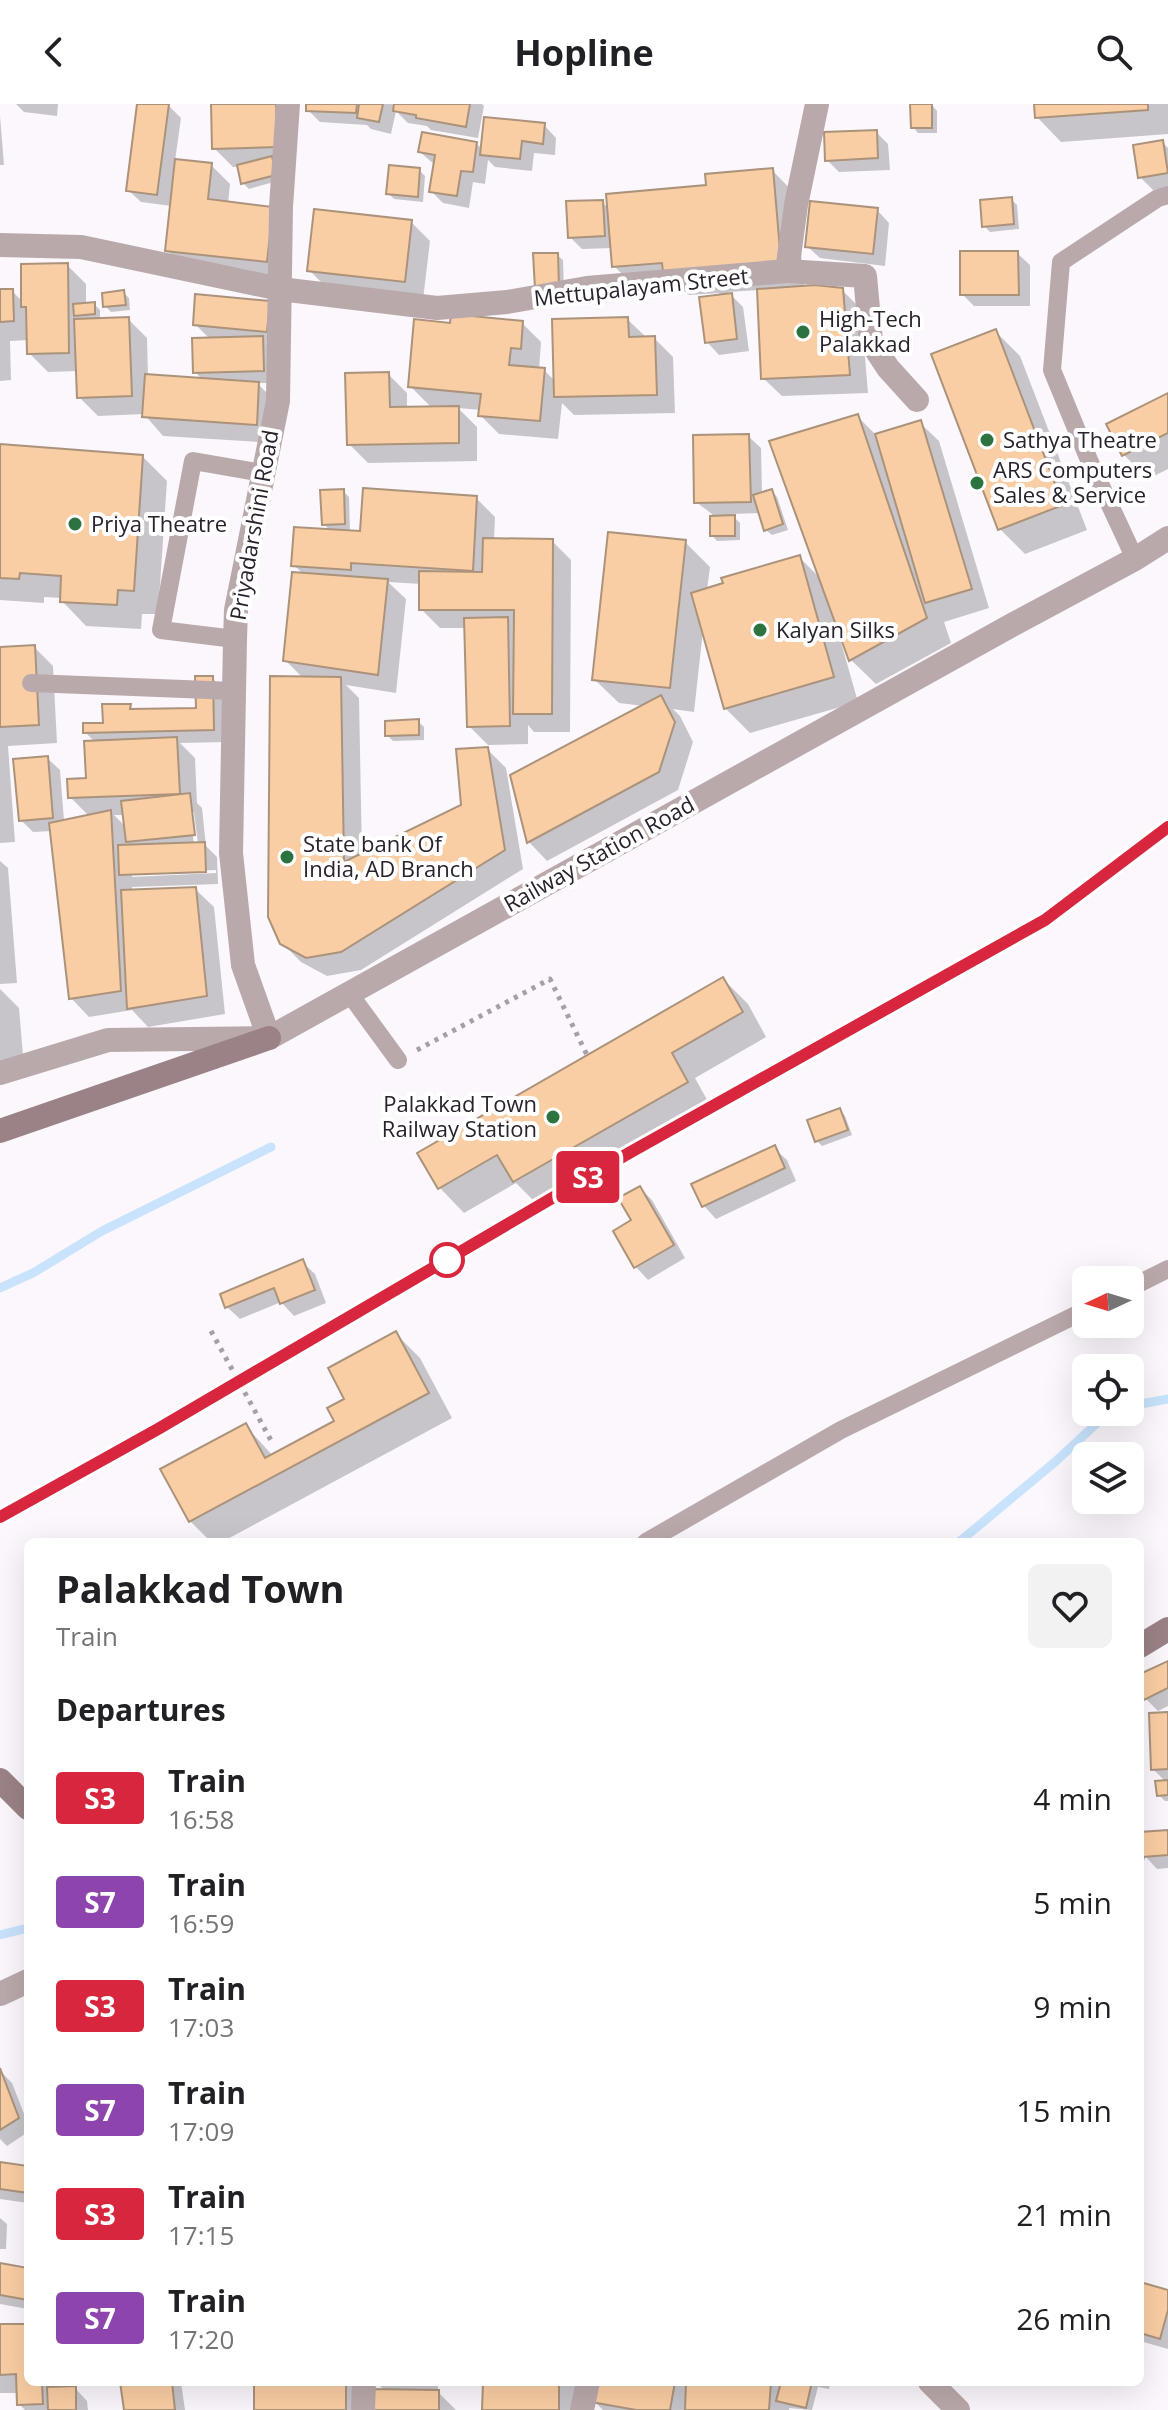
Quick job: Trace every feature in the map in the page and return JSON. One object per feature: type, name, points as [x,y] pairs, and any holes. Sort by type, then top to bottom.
[{"type":"main road","points":[[0,1131],[269,1038]]},
{"type":"main road","points":[[1144,1644],[1168,1629]]},
{"type":"main road","points":[[0,1780],[24,1804]]},
{"type":"street","name":"Priyadarshini Road","points":[[269,1038],[243,965],[231,853],[235,639],[236,610],[278,401],[288,104]]},
{"type":"street","points":[[787,271],[796,205],[817,104]]},
{"type":"street","name":"Mettupalayam Street","points":[[0,245],[81,247],[280,289],[437,308],[507,302],[587,288],[787,271],[865,276],[871,342],[888,368],[917,400]]},
{"type":"street","name":"Railway Station Road","points":[[0,1073],[108,1040],[269,1038],[1168,538]]},
{"type":"street","points":[[0,1994],[24,1983]]},
{"type":"street","points":[[363,2410],[364,2386]]},
{"type":"street","points":[[582,2410],[587,2386]]},
{"type":"street","points":[[934,2386],[958,2410]]},
{"type":"lane","points":[[1135,559],[1052,370],[1061,262],[1158,198],[1168,195]]},
{"type":"lane","points":[[235,639],[161,630],[193,461],[263,473]]},
{"type":"lane","points":[[31,683],[234,691]]},
{"type":"lane","points":[[349,993],[398,1060]]},
{"type":"lane","points":[[1144,1281],[1168,1269]]},
{"type":"lane","points":[[653,1538],[841,1430],[1072,1317]]},
{"type":"path","points":[[398,1060],[550,979],[587,1055]]},
{"type":"path","points":[[211,1331],[273,1444]]},
{"type":"building","points":[[137,104],[169,104],[157,195],[126,191]]},
{"type":"building","points":[[211,104],[276,104],[278,147],[212,149]]},
{"type":"building","points":[[306,104],[357,104],[356,113],[306,111]]},
{"type":"building","points":[[359,104],[383,104],[379,122],[357,118]]},
{"type":"building","points":[[394,104],[470,104],[466,127],[393,111]]},
{"type":"building","points":[[910,104],[932,104],[932,128],[911,128]]},
{"type":"building","points":[[1034,104],[1148,104],[1148,110],[1035,118]]},
{"type":"building","points":[[484,117],[545,123],[543,144],[522,141],[520,159],[480,155]]},
{"type":"building","points":[[877,130],[878,158],[825,161],[824,132]]},
{"type":"building","points":[[422,132],[477,142],[473,172],[461,171],[457,196],[429,192],[435,155],[418,152]]},
{"type":"building","points":[[1163,140],[1168,173],[1138,178],[1133,145]]},
{"type":"building","points":[[272,156],[276,175],[241,184],[237,165]]},
{"type":"building","points":[[175,159],[212,163],[208,199],[273,207],[267,262],[165,251]]},
{"type":"building","points":[[389,165],[420,168],[418,197],[386,194]]},
{"type":"building","points":[[773,168],[781,262],[663,272],[662,263],[612,267],[606,194],[706,185],[705,174]]},
{"type":"building","points":[[1012,197],[1014,224],[982,227],[980,200]]},
{"type":"building","points":[[603,200],[605,236],[568,238],[566,201]]},
{"type":"building","points":[[810,201],[878,208],[873,254],[805,247]]},
{"type":"building","points":[[314,209],[412,220],[405,282],[307,271]]},
{"type":"building","points":[[960,251],[1018,251],[1019,295],[960,295]]},
{"type":"building","points":[[533,253],[558,253],[559,289],[535,289]]},
{"type":"building","points":[[68,263],[69,353],[27,354],[26,307],[21,307],[21,264]]},
{"type":"building","name":"High-Tech Palakkad","points":[[815,285],[843,288],[850,375],[761,379],[757,289]]},
{"type":"building","points":[[0,289],[13,289],[14,321],[0,322]]},
{"type":"building","points":[[124,290],[126,305],[103,307],[102,293]]},
{"type":"building","points":[[732,293],[737,339],[705,343],[699,297]]},
{"type":"building","points":[[195,294],[270,301],[267,332],[193,325]]},
{"type":"building","points":[[95,302],[95,314],[74,316],[73,304]]},
{"type":"building","points":[[451,314],[523,321],[521,349],[511,348],[509,365],[545,368],[540,421],[478,416],[481,394],[408,387],[414,319],[450,323]]},
{"type":"building","points":[[129,317],[132,396],[77,398],[74,319]]},
{"type":"building","points":[[628,317],[629,337],[655,336],[657,395],[554,397],[552,319]]},
{"type":"building","points":[[996,329],[1063,505],[998,530],[931,354]]},
{"type":"building","points":[[263,336],[264,371],[193,373],[192,338]]},
{"type":"building","points":[[389,372],[390,407],[459,406],[459,443],[347,445],[345,373]]},
{"type":"building","points":[[145,374],[259,382],[257,425],[142,417]]},
{"type":"building","points":[[1168,393],[1168,433],[1122,456],[1106,424]]},
{"type":"building","points":[[858,414],[927,618],[849,661],[769,441]]},
{"type":"building","points":[[921,420],[972,589],[925,603],[875,434]]},
{"type":"building","points":[[749,434],[751,502],[694,503],[693,435]]},
{"type":"building","points":[[0,444],[143,455],[134,591],[118,590],[117,605],[60,602],[61,576],[20,573],[19,579],[0,578]]},
{"type":"building","points":[[363,488],[477,496],[473,571],[351,563],[351,570],[291,566],[294,527],[360,531]]},
{"type":"building","points":[[344,489],[345,524],[322,525],[320,490]]},
{"type":"building","points":[[772,489],[783,524],[764,531],[753,495]]},
{"type":"building","points":[[735,515],[735,536],[710,536],[710,516]]},
{"type":"building","points":[[608,532],[686,540],[670,688],[592,680]]},
{"type":"building","points":[[483,538],[553,539],[552,714],[513,714],[514,610],[419,610],[419,571],[482,572]]},
{"type":"building","points":[[800,555],[834,677],[724,709],[691,593],[723,583],[721,578]]},
{"type":"building","points":[[292,572],[388,579],[378,675],[283,661]]},
{"type":"building","points":[[508,617],[510,726],[467,727],[464,618]]},
{"type":"building","points":[[35,645],[39,725],[0,727],[0,647]]},
{"type":"building","points":[[195,676],[213,676],[214,730],[83,733],[83,723],[103,723],[102,704],[131,704],[130,709],[196,708]]},
{"type":"building","points":[[270,676],[341,677],[344,862],[461,805],[456,749],[488,747],[505,850],[341,952],[306,958],[280,944],[268,917]]},
{"type":"building","points":[[661,695],[675,722],[659,772],[527,843],[510,775]]},
{"type":"building","points":[[419,719],[419,735],[385,736],[385,721]]},
{"type":"building","points":[[177,737],[180,794],[68,798],[67,779],[86,778],[84,741]]},
{"type":"building","points":[[48,756],[53,818],[19,821],[13,759]]},
{"type":"building","points":[[190,793],[195,835],[126,842],[121,801]]},
{"type":"building","points":[[111,810],[121,991],[69,999],[49,823]]},
{"type":"building","points":[[205,842],[206,872],[119,875],[118,845]]},
{"type":"building","points":[[196,887],[207,996],[127,1009],[121,890]]},
{"type":"building","name":"Palakkad Town Railway Station","points":[[723,977],[743,1012],[672,1053],[688,1082],[513,1182],[497,1155],[438,1189],[417,1153]]},
{"type":"building","points":[[840,1108],[848,1130],[815,1142],[807,1120]]},
{"type":"building","points":[[775,1145],[785,1168],[702,1207],[691,1184]]},
{"type":"building","points":[[640,1186],[674,1245],[634,1268],[613,1231],[631,1220],[618,1198]]},
{"type":"building","points":[[303,1259],[315,1290],[280,1304],[274,1288],[225,1308],[220,1294]]},
{"type":"building","points":[[396,1331],[429,1393],[189,1522],[160,1469],[246,1423],[265,1458],[334,1421],[327,1408],[344,1399],[328,1368]]},
{"type":"building","points":[[1168,1661],[1168,1688],[1144,1700],[1144,1672]]},
{"type":"building","points":[[1168,1712],[1168,1769],[1151,1770],[1149,1713]]},
{"type":"building","points":[[1168,1780],[1168,1795],[1157,1796],[1155,1781]]},
{"type":"building","points":[[1168,1830],[1168,1855],[1144,1857],[1144,1832]]},
{"type":"building","points":[[0,2068],[19,2118],[0,2130]]},
{"type":"building","points":[[0,2162],[24,2165],[24,2192],[0,2189]]},
{"type":"building","points":[[0,2263],[24,2267],[24,2299],[0,2295]]},
{"type":"building","points":[[1144,2283],[1168,2290],[1168,2310],[1160,2339],[1144,2334]]},
{"type":"building","points":[[0,2324],[24,2324],[24,2386],[42,2386],[43,2404],[17,2405],[16,2374],[0,2375]]},
{"type":"building","points":[[76,2386],[76,2410],[48,2410],[47,2387]]},
{"type":"building","points":[[121,2386],[172,2386],[175,2410],[124,2410]]},
{"type":"building","points":[[254,2386],[346,2386],[346,2410],[254,2410]]},
{"type":"building","points":[[483,2386],[559,2386],[559,2410],[482,2410]]},
{"type":"building","points":[[594,2386],[674,2386],[670,2410],[636,2410],[591,2402]]},
{"type":"building","points":[[686,2386],[771,2386],[769,2410],[685,2410]]},
{"type":"building","points":[[780,2386],[811,2386],[806,2408],[776,2401]]},
{"type":"building","points":[[370,2389],[439,2390],[439,2410],[370,2410]]},
{"type":"waterway","points":[[0,1288],[33,1273],[102,1231],[271,1147]]},
{"type":"waterway","points":[[1144,1403],[1168,1399]]},
{"type":"waterway","points":[[964,1538],[1094,1426]]},
{"type":"waterway","points":[[0,1935],[24,1929]]},
{"type":"railway","points":[[0,1517],[158,1429],[629,1153],[1045,920],[1168,827]]},
{"type":"train","name":"S3","points":[[0,1517],[158,1429],[629,1153],[1045,920],[1168,827]]},
{"type":"place","name":"High-Tech Palakkad","points":[[803,332]]},
{"type":"place","name":"Sathya Theatre","points":[[987,440]]},
{"type":"place","name":"ARS Computers Sales & Service","points":[[977,483]]},
{"type":"place","name":"Priya Theatre","points":[[75,524]]},
{"type":"place","name":"Kalyan Silks","points":[[760,630]]},
{"type":"place","name":"State bank Of India, AD Branch","points":[[287,857]]},
{"type":"place","name":"Palakkad Town Railway Station","points":[[553,1117]]}]
